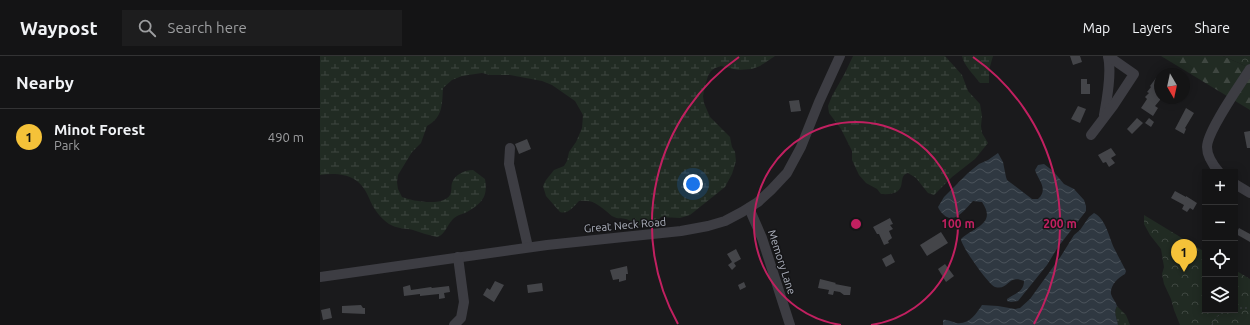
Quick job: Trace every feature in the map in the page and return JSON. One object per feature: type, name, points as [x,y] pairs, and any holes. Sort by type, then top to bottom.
[{"type":"street","name":"Great Neck Road","points":[[320,277],[528,247],[692,230],[719,223],[731,218],[749,208],[762,198],[783,178],[793,164],[840,56]]},
{"type":"street","points":[[1091,135],[1113,106],[1134,74],[1108,56]]},
{"type":"street","points":[[1103,119],[1108,93],[1108,56]]},
{"type":"street","points":[[1217,169],[1209,156],[1207,148],[1208,140],[1250,69]]},
{"type":"street","points":[[510,148],[509,164],[528,247]]},
{"type":"street","points":[[1238,186],[1250,193]]},
{"type":"street","name":"Memory Lane","points":[[749,208],[762,238],[790,325]]},
{"type":"street","points":[[454,325],[461,318],[464,302],[458,257]]},
{"type":"path","points":[[1238,308],[1250,308]]},
{"type":"path","points":[[1212,325],[1222,313]]},
{"type":"green space","points":[[320,56],[775,56],[760,66],[752,69],[738,70],[721,66],[711,71],[705,86],[703,96],[704,103],[710,117],[730,137],[732,147],[735,152],[736,161],[732,174],[725,187],[690,215],[680,218],[661,217],[652,225],[648,226],[640,225],[626,219],[615,218],[603,208],[587,201],[579,201],[568,211],[563,213],[560,212],[546,196],[543,186],[546,180],[554,170],[564,166],[569,152],[576,142],[582,128],[583,115],[575,101],[552,85],[542,81],[510,75],[490,75],[482,73],[462,76],[452,80],[443,88],[442,105],[439,115],[427,126],[421,143],[412,152],[398,175],[397,182],[398,189],[402,197],[413,200],[434,202],[446,199],[450,195],[453,180],[455,177],[464,172],[473,170],[485,179],[486,190],[481,202],[451,221],[446,230],[437,237],[413,230],[395,227],[389,224],[377,212],[365,190],[355,180],[335,174],[320,175]]},
{"type":"green space","points":[[853,56],[945,56],[962,75],[968,91],[980,104],[982,133],[988,143],[975,159],[952,177],[934,195],[928,193],[916,178],[908,173],[904,175],[900,189],[891,194],[881,194],[877,189],[866,183],[859,175],[852,160],[852,151],[841,129],[829,113],[828,106]]},
{"type":"green space","points":[[962,56],[993,56],[989,70],[989,83],[980,83],[967,67]]},
{"type":"green space","points":[[1161,56],[1223,56],[1250,68],[1250,110],[1190,74],[1190,68],[1181,68]]},
{"type":"green space","points":[[1223,56],[1250,56],[1250,68]]},
{"type":"green space","points":[[1144,215],[1202,250],[1202,313],[1238,313],[1238,272],[1250,279],[1250,325],[1180,325],[1164,284],[1162,274],[1164,267],[1161,249],[1150,235],[1144,224]]},
{"type":"green space","points":[[1117,306],[1126,315],[1130,325],[1118,325],[1115,313]]},
{"type":"water","points":[[998,153],[1003,162],[1007,180],[1032,199],[1038,199],[1043,192],[1042,184],[1035,170],[1038,165],[1044,164],[1053,171],[1064,184],[1074,189],[1084,200],[1086,206],[1086,211],[1058,247],[1047,265],[1018,301],[1011,302],[1007,301],[1007,299],[1022,288],[1024,281],[1018,279],[1011,281],[1003,287],[995,287],[987,280],[962,243],[961,239],[977,228],[985,220],[987,215],[986,209],[982,202],[973,201],[964,211],[952,218],[948,218],[944,215],[938,207],[944,197],[968,173],[979,164]]},
{"type":"water","points":[[1094,213],[1101,219],[1107,229],[1114,248],[1126,271],[1125,274],[1115,282],[1111,291],[1117,306],[1115,313],[1118,325],[943,325],[943,320],[956,323],[968,321],[975,315],[982,305],[1015,309],[1020,308],[1030,299],[1074,235]]},
{"type":"building","points":[[1070,56],[1080,56],[1082,62],[1073,65]]},
{"type":"building","points":[[1081,79],[1087,79],[1087,84],[1090,84],[1090,94],[1081,94]]},
{"type":"building","points":[[1154,81],[1154,104],[1157,104],[1155,106],[1158,108],[1153,116],[1141,108],[1147,99],[1145,97],[1149,93],[1147,92],[1151,87],[1150,86]]},
{"type":"building","points":[[799,100],[801,111],[791,112],[789,101]]},
{"type":"building","points":[[1078,106],[1086,109],[1080,123],[1071,119]]},
{"type":"building","points":[[1186,108],[1194,113],[1185,128],[1184,134],[1175,129]]},
{"type":"building","points":[[1137,118],[1143,123],[1132,134],[1127,129]]},
{"type":"building","points":[[1149,118],[1154,122],[1151,127],[1145,123]]},
{"type":"building","points":[[1250,131],[1250,148],[1247,148],[1244,132]]},
{"type":"building","points":[[527,139],[531,149],[519,154],[515,144]]},
{"type":"building","points":[[1111,148],[1116,155],[1111,158],[1115,163],[1109,167],[1106,162],[1103,163],[1098,155]]},
{"type":"building","points":[[1175,191],[1197,203],[1193,210],[1190,208],[1187,212],[1182,209],[1184,205],[1171,198]]},
{"type":"building","points":[[890,218],[893,224],[890,225],[893,229],[889,231],[892,238],[888,241],[889,243],[884,245],[879,234],[877,234],[873,227]]},
{"type":"building","points":[[1239,228],[1250,234],[1250,242],[1238,235]]},
{"type":"building","points":[[941,232],[948,243],[927,256],[920,245]]},
{"type":"building","points":[[736,249],[741,259],[734,263],[736,266],[732,270],[728,265],[732,262],[727,254]]},
{"type":"building","points":[[891,254],[895,262],[886,267],[882,259]]},
{"type":"building","points":[[945,264],[954,276],[946,282],[938,269]]},
{"type":"building","points":[[627,266],[628,274],[626,274],[626,280],[619,282],[619,279],[613,280],[610,270]]},
{"type":"building","points":[[820,279],[851,287],[850,295],[844,295],[840,292],[834,291],[833,295],[828,294],[829,290],[818,288]]},
{"type":"building","points":[[495,281],[504,285],[494,302],[483,295],[487,288],[490,290]]},
{"type":"building","points":[[744,282],[746,287],[740,290],[738,285]]},
{"type":"building","points":[[542,283],[543,291],[528,293],[527,285]]},
{"type":"building","points":[[410,285],[411,290],[449,286],[450,292],[444,293],[445,298],[439,299],[439,294],[404,296],[403,287]]},
{"type":"building","points":[[361,305],[365,308],[365,314],[342,313],[342,306]]},
{"type":"building","points":[[330,308],[332,318],[323,320],[321,310]]},
{"type":"place","name":"Minot Forest","points":[[1184,272]]}]
